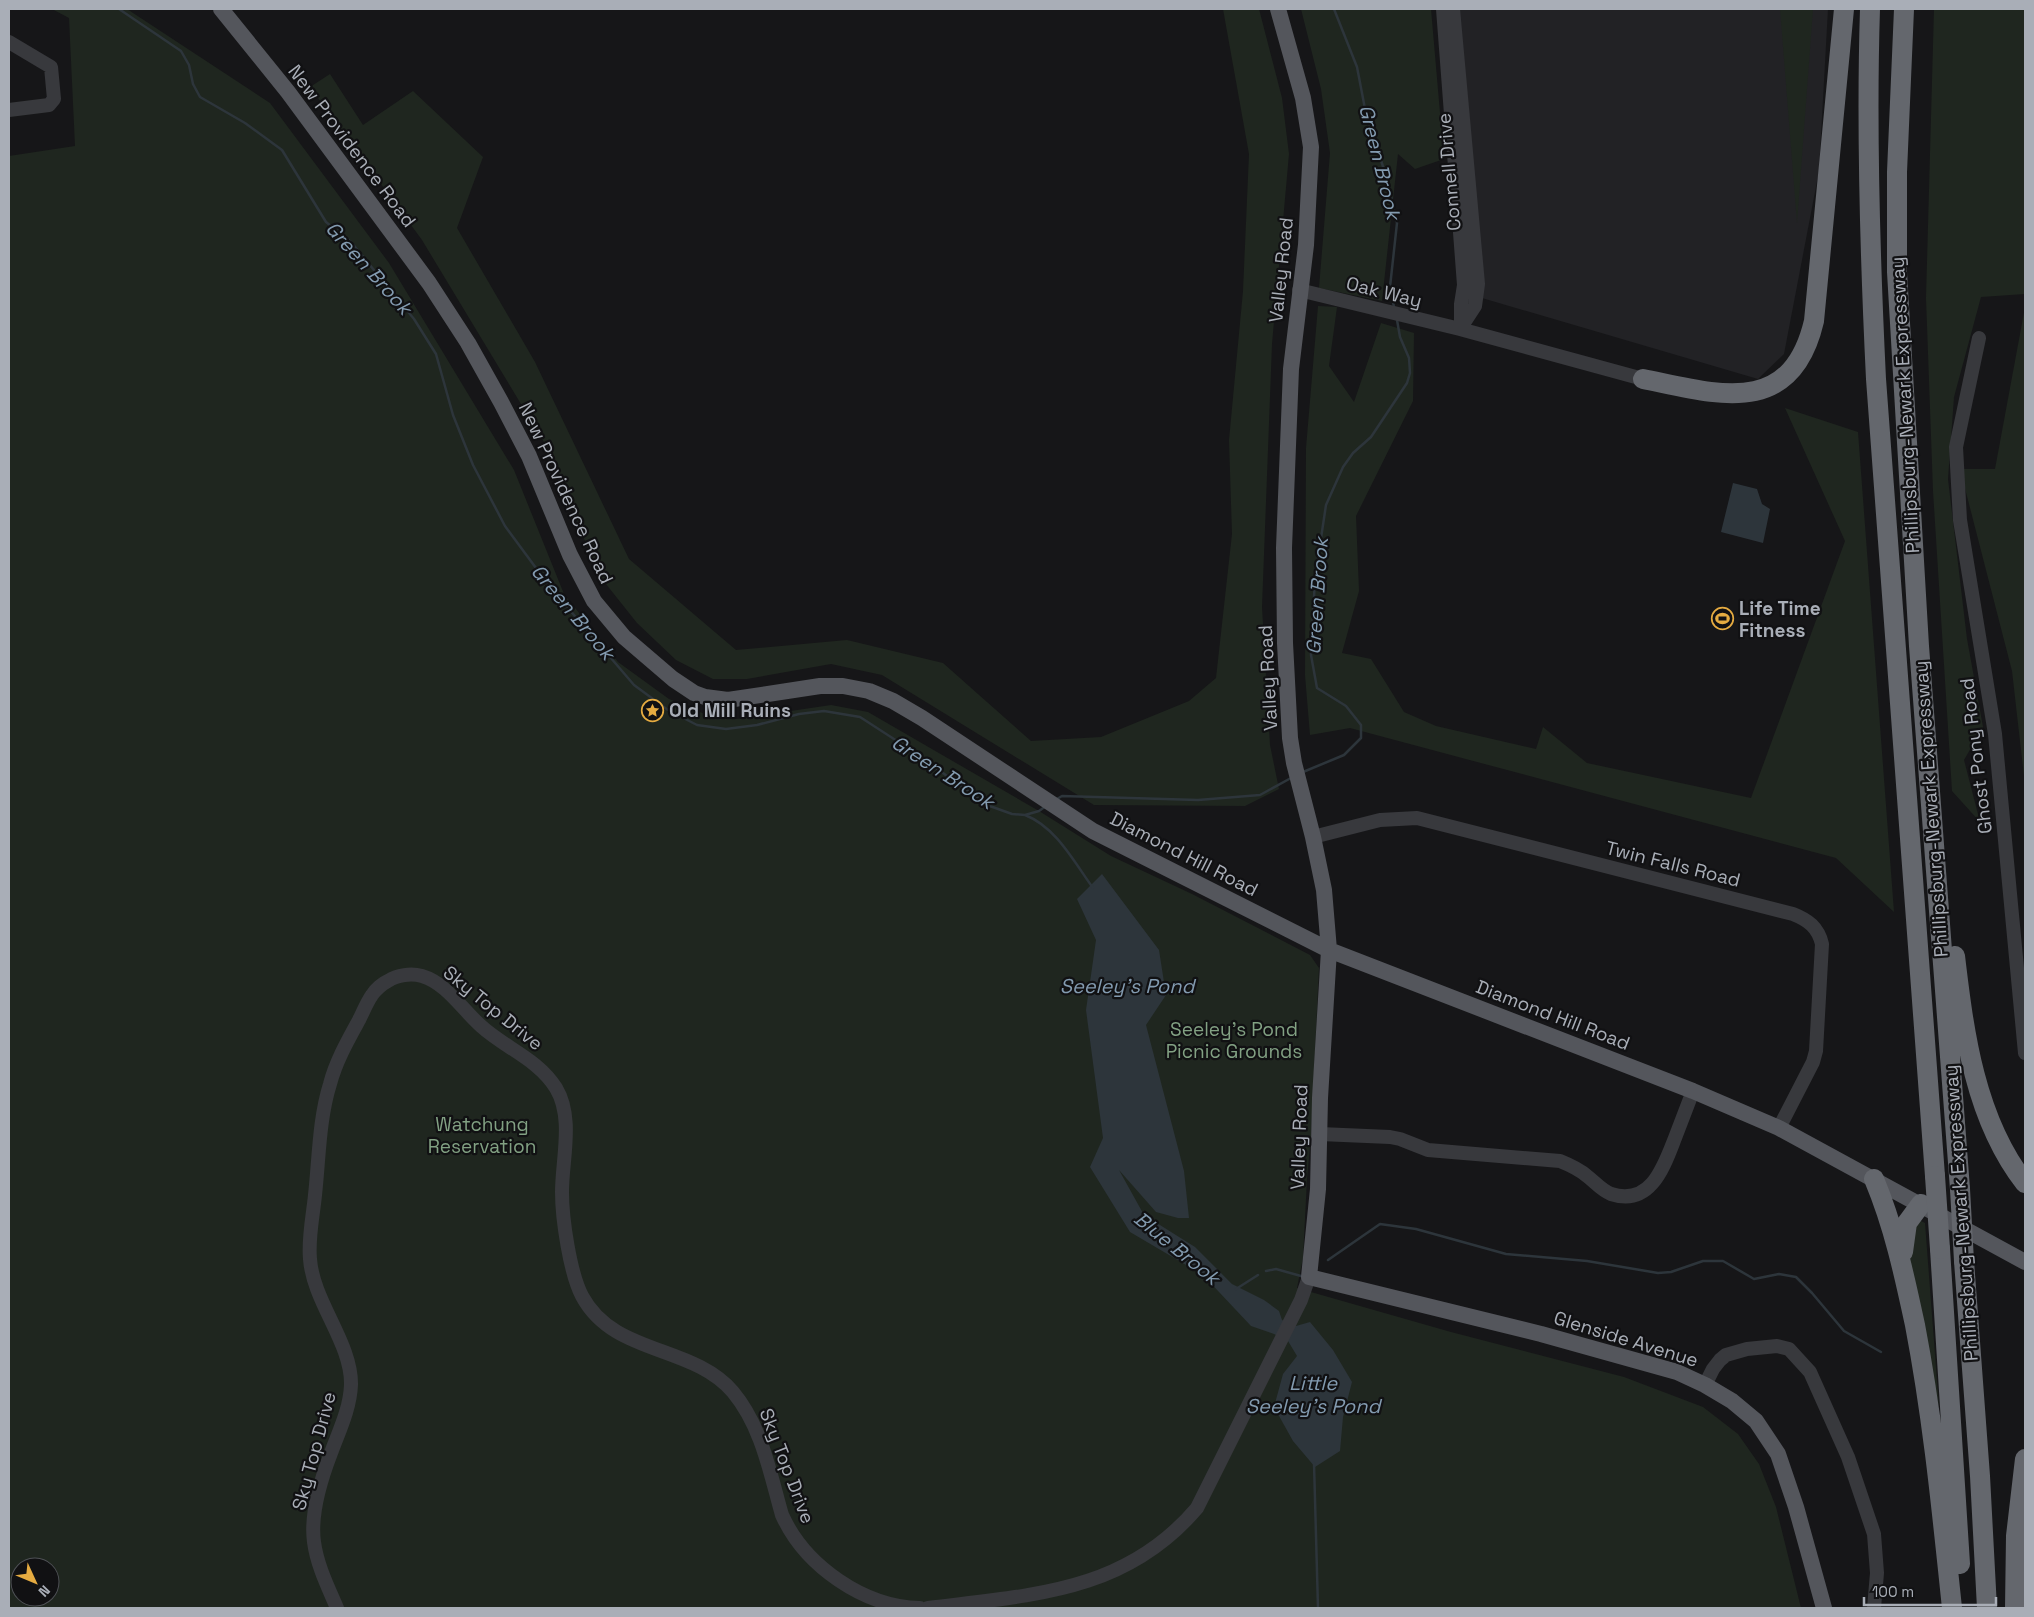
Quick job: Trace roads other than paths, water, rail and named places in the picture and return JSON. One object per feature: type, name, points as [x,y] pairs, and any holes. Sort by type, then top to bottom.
[{"type":"highway","points":[[1643,379],[1731,395],[1745,394],[1760,391],[1785,376],[1804,352],[1810,340],[1814,321],[1844,9]]},
{"type":"highway","name":"Phillipsburg-Newark Expressway","points":[[1870,9],[1868,60],[1870,271],[1876,379],[1935,1176],[1962,1608]]},
{"type":"highway","name":"Phillipsburg-Newark Expressway","points":[[1904,9],[1897,172],[1897,272],[1917,618],[1960,1189],[1987,1608]]},
{"type":"highway","points":[[1933,822],[1946,872],[1961,1002],[1969,1053],[1992,1124],[2008,1156],[2025,1182]]},
{"type":"highway","points":[[1874,1179],[1890,1219],[1903,1265],[1919,1345],[1934,1438],[1952,1608]]},
{"type":"highway","points":[[1903,1265],[1905,1230],[1911,1217],[1921,1204]]},
{"type":"highway","points":[[2015,1608],[2016,1536],[2025,1459]]},
{"type":"main road","name":"New Providence Road","points":[[221,9],[288,92],[429,283],[468,343],[529,456],[583,582],[600,610],[634,646],[661,671],[682,686],[694,693],[717,699],[738,700],[820,686],[843,686],[869,691],[893,701],[922,718],[1063,811]]},
{"type":"main road","name":"Valley Road","points":[[1278,9],[1304,98],[1311,147],[1306,245],[1299,290],[1291,369],[1284,548],[1285,644],[1290,738],[1294,764],[1313,836],[1324,890],[1329,950],[1321,1089],[1318,1189],[1309,1277]]},
{"type":"main road","name":"Diamond Hill Road","points":[[1063,811],[1113,842],[1329,950],[1693,1091],[1779,1128],[2025,1262]]},
{"type":"main road","name":"Glenside Avenue","points":[[1309,1277],[1541,1334],[1677,1372],[1705,1385],[1756,1421],[1771,1443],[1783,1467],[1796,1506],[1824,1608]]},
{"type":"street","name":"Connell Drive","points":[[1443,9],[1464,285],[1460,329]]},
{"type":"street","name":"Connell Drive","points":[[1454,9],[1478,284],[1475,306],[1460,329]]},
{"type":"street","points":[[9,42],[51,67],[54,99],[49,105],[9,110]]},
{"type":"street","name":"Oak Way","points":[[1299,290],[1460,329]]},
{"type":"street","points":[[1460,329],[1643,379]]},
{"type":"street","name":"Ghost Pony Road","points":[[1978,338],[1956,447],[1960,520],[1995,734],[2025,1053]]},
{"type":"street","name":"Twin Falls Road","points":[[1313,836],[1380,820],[1417,818],[1793,914],[1809,922],[1820,935],[1822,944],[1816,1051],[1813,1062],[1779,1128]]},
{"type":"street","name":"Sky Top Drive","points":[[337,1608],[317,1558],[313,1529],[314,1514],[323,1478],[347,1410],[351,1386],[346,1359],[315,1285],[310,1258],[322,1132],[330,1084],[340,1057],[372,994],[387,981],[405,975],[420,976],[438,983],[483,1028],[526,1057],[546,1074],[558,1092],[565,1114],[562,1193],[564,1218],[574,1273],[580,1293],[589,1308],[606,1325],[621,1336],[689,1362],[713,1375],[731,1390],[750,1415],[759,1435],[787,1527],[799,1545],[811,1558],[839,1579],[881,1602],[893,1606],[920,1608]]},
{"type":"street","points":[[1320,1134],[1390,1137],[1428,1150],[1560,1161],[1578,1169],[1604,1190],[1612,1194],[1629,1196],[1643,1191],[1656,1180],[1693,1091]]},
{"type":"street","name":"Valley Road","points":[[928,1608],[1032,1595],[1075,1586],[1119,1570],[1160,1543],[1181,1526],[1197,1508],[1301,1300],[1309,1277]]},
{"type":"street","points":[[1705,1385],[1712,1369],[1720,1360],[1726,1355],[1747,1348],[1778,1346],[1789,1349],[1810,1372],[1848,1457],[1874,1534],[1877,1573],[1874,1608]]},
{"type":"water","points":[[1733,483],[1757,489],[1762,504],[1770,509],[1763,543],[1721,532]]},
{"type":"water","name":"Seeley's Pond","points":[[1102,874],[1159,950],[1166,995],[1146,1025],[1184,1171],[1189,1218],[1178,1218],[1156,1212],[1119,1170],[1144,1215],[1195,1247],[1232,1284],[1264,1300],[1279,1311],[1282,1320],[1296,1326],[1310,1322],[1333,1350],[1352,1382],[1343,1417],[1340,1451],[1315,1467],[1293,1441],[1274,1407],[1283,1374],[1297,1356],[1288,1341],[1251,1326],[1203,1275],[1130,1232],[1090,1167],[1103,1138],[1086,1010],[1096,940],[1077,899]]},
{"type":"waterway","name":"Green Brook","points":[[119,9],[181,51],[189,65],[193,84],[200,97],[245,123],[282,150],[326,222],[351,242],[414,319],[436,354],[453,415],[473,465],[505,526],[550,587],[634,685],[668,710],[697,725],[726,729],[757,725],[799,714],[824,711],[860,717],[914,752],[987,805],[1012,814],[1025,815],[1039,811],[1046,806]]},
{"type":"waterway","name":"Green Brook","points":[[1334,9],[1357,67],[1366,114],[1387,179],[1397,223],[1390,287],[1394,307]]},
{"type":"waterway","name":"Green Brook","points":[[1303,772],[1344,755],[1361,738],[1361,725],[1346,706],[1317,688],[1311,655],[1315,578],[1326,505],[1343,467],[1353,453],[1371,437],[1407,383],[1410,373],[1409,358],[1400,337],[1397,320]]},
{"type":"waterway","name":"Green Brook","points":[[1057,799],[1062,796],[1198,800],[1260,795],[1291,778]]},
{"type":"waterway","name":"Blue Brook","points":[[1025,815],[1046,828],[1064,846],[1093,888]]},
{"type":"waterway","points":[[1328,1260],[1380,1224],[1416,1229],[1506,1254],[1587,1261],[1658,1273],[1671,1272],[1703,1261],[1723,1261],[1754,1279],[1779,1274],[1796,1277],[1844,1331],[1881,1352]]},
{"type":"waterway","points":[[1266,1271],[1276,1269],[1301,1276]]},
{"type":"waterway","points":[[1236,1289],[1258,1275]]},
{"type":"waterway","name":"Blue Brook","points":[[1314,1463],[1318,1608]]},
{"type":"place","name":"Life Time Fitness","points":[[1723,619]]},
{"type":"place","name":"Old Mill Ruins","points":[[653,710]]},
{"type":"park label","name":"Seeley's Pond Picnic Grounds","points":[[1234,1040]]},
{"type":"park label","name":"Watchung Reservation","points":[[482,1135]]},
{"type":"water label","name":"Little Seeley's Pond","points":[[1313,1394]]}]
